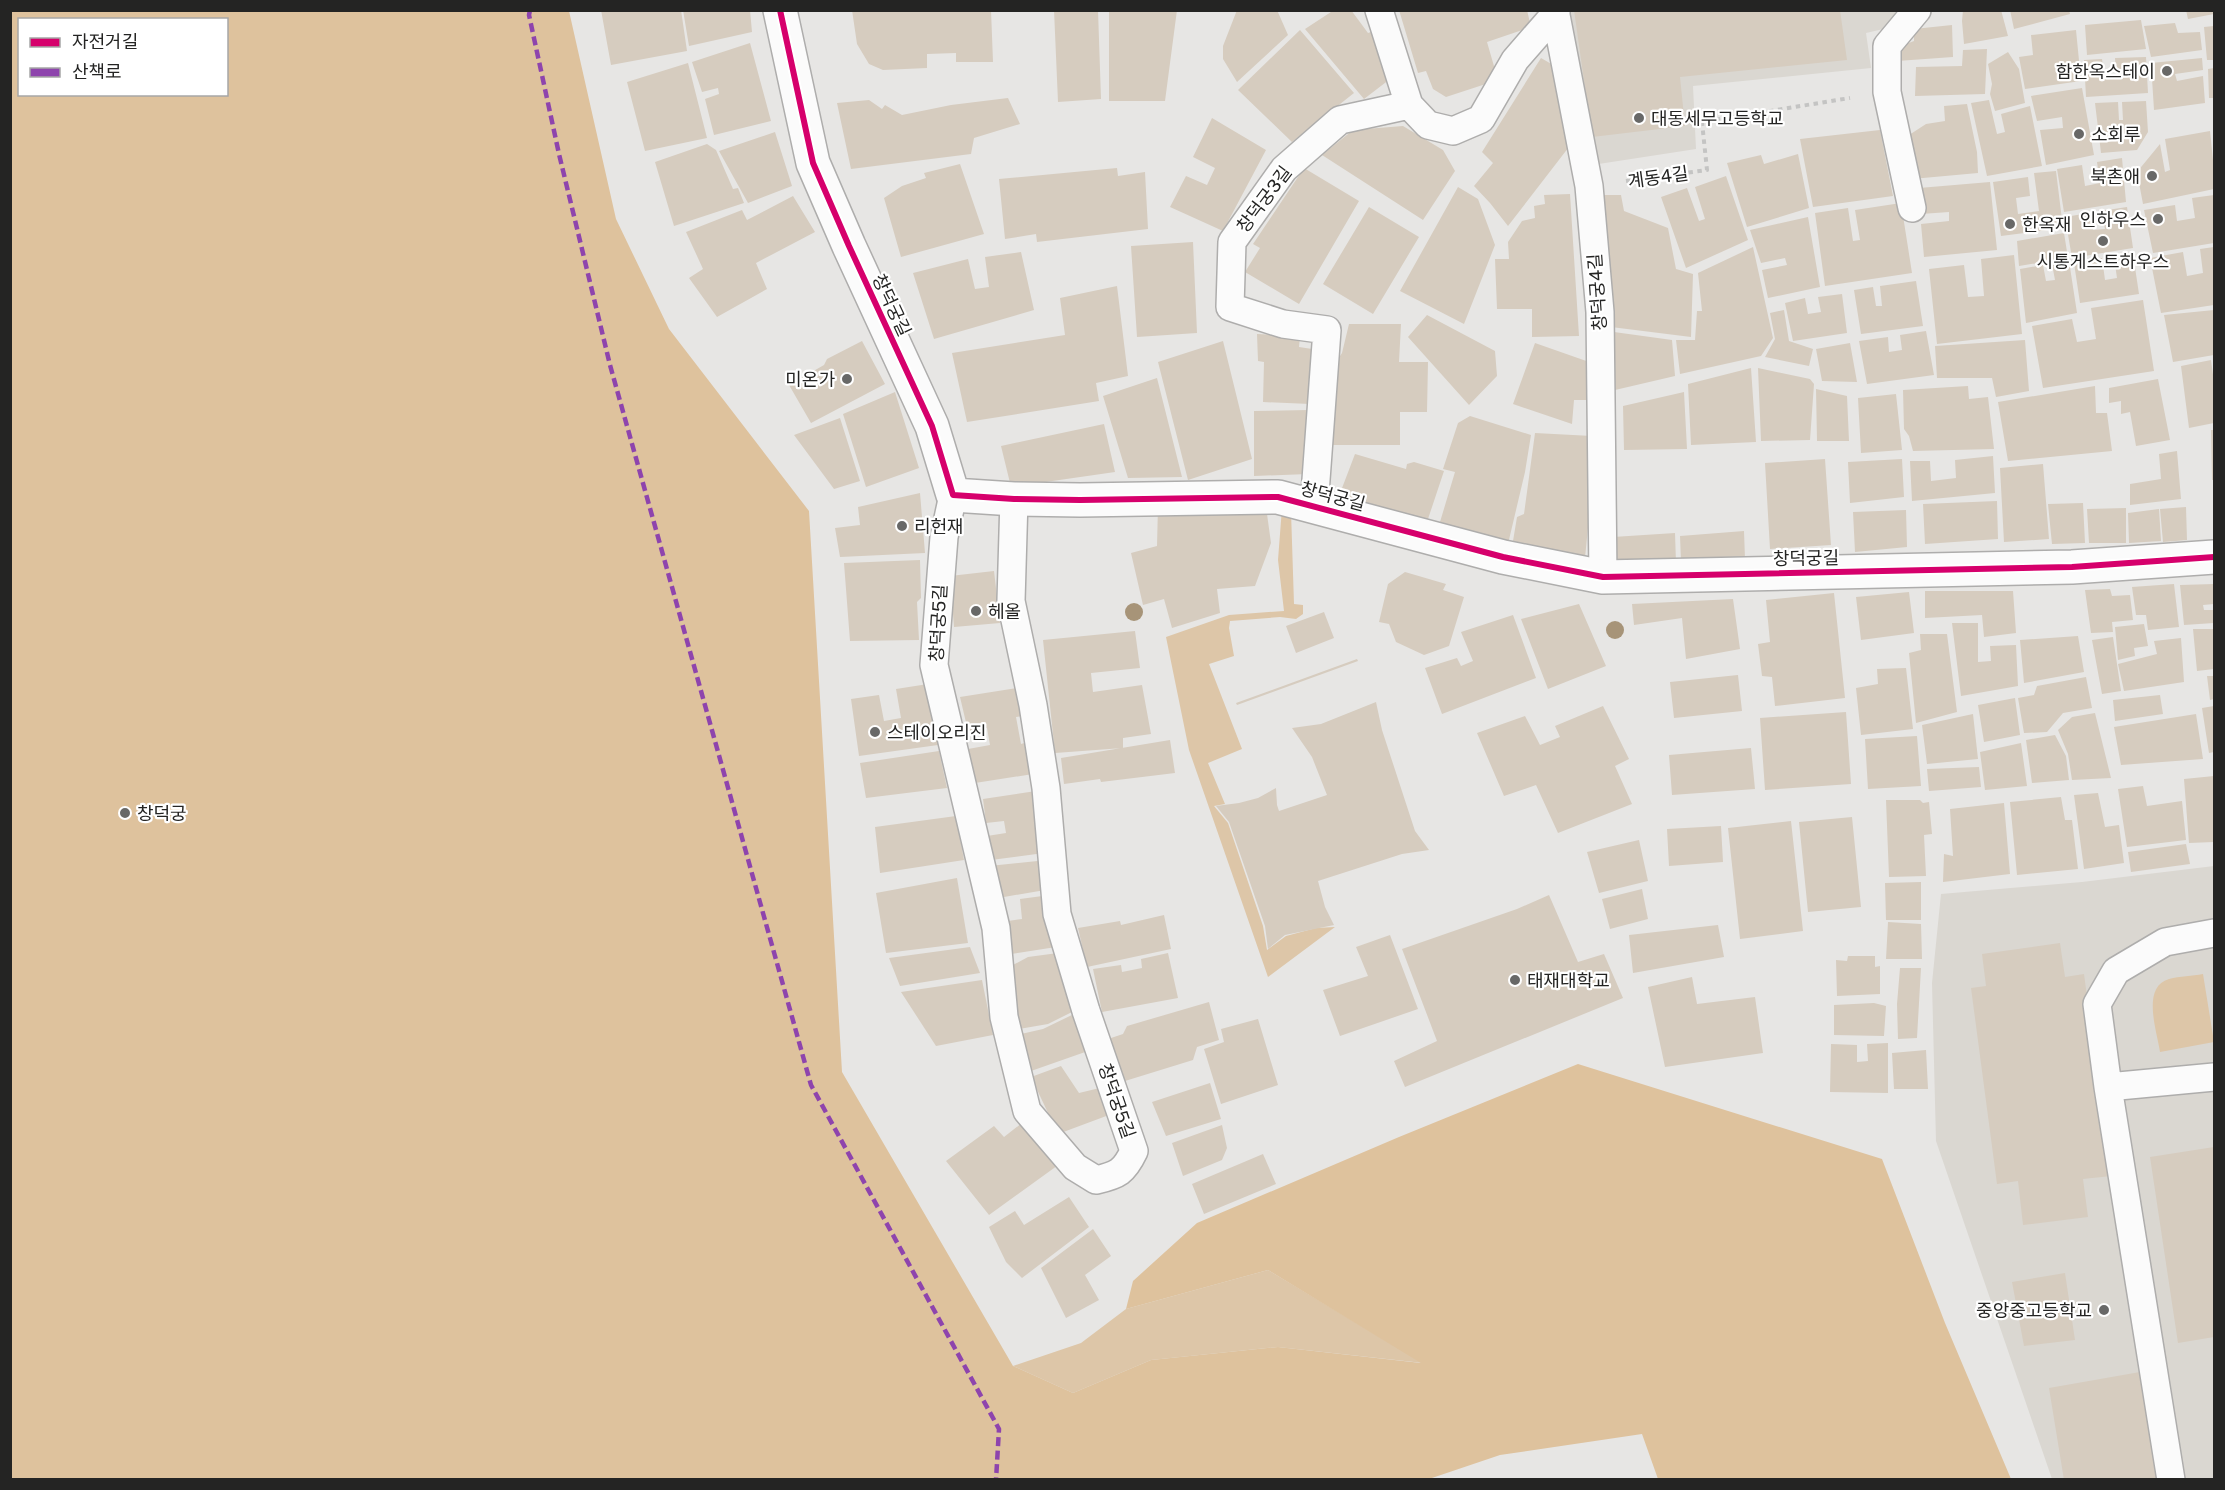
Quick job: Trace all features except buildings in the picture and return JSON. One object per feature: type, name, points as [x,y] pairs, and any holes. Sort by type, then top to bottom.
[{"type":"street","name":"창덕궁길","points":[[780,10],[813,163],[932,426],[953,495],[1014,499],[1278,497],[1503,557],[1603,577],[2072,567],[2214,557]]},
{"type":"lane","points":[[1379,10],[1409,105],[1428,125],[1453,130],[1481,119],[1515,60],[1556,12]]},
{"type":"lane","points":[[1912,208],[1887,92],[1887,46],[1917,10]]},
{"type":"lane","name":"창덕궁4길","points":[[1556,12],[1589,186],[1600,312],[1603,577]]},
{"type":"lane","name":"창덕궁3길","points":[[1314,507],[1327,330],[1283,324],[1230,307],[1232,242],[1284,169],[1340,120],[1409,105]]},
{"type":"lane","name":"창덕궁5길","points":[[953,495],[944,537],[934,665],[996,928],[1004,1017],[1027,1111],[1076,1167],[1096,1180],[1114,1176],[1126,1167],[1134,1151],[1086,1011],[1058,914],[1046,788],[1033,705],[1011,601],[1014,499]]},
{"type":"lane","points":[[2171,1479],[2108,1087],[2097,1004],[2115,971],[2165,942],[2214,933]]},
{"type":"lane","points":[[2108,1087],[2214,1077]]},
{"type":"shaded area","points":[[10,11],[569,11],[616,219],[669,329],[809,511],[842,1072],[1013,1366],[1073,1393],[1151,1360],[1278,1347],[1421,1363],[1268,1270],[1126,1309],[1133,1281],[1197,1223],[1578,1064],[1882,1159],[1945,1323],[2011,1479],[1658,1479],[1642,1434],[1500,1455],[1426,1480],[11,1479]]},
{"type":"shaded area","name":"대동세무고등학교","points":[[1565,11],[1896,11],[1892,27],[1866,33],[1871,68],[1693,86],[1696,149],[1592,165]]},
{"type":"shaded area","points":[[1282,508],[1291,511],[1294,604],[1303,605],[1303,614],[1296,619],[1280,617],[1230,621],[1234,656],[1209,664],[1242,749],[1208,763],[1225,804],[1214,806],[1228,823],[1263,926],[1267,950],[1286,936],[1316,928],[1335,927],[1268,977],[1189,750],[1166,637],[1229,615],[1284,611],[1278,560]]},
{"type":"shaded area","name":"중앙중고등학교","points":[[2214,866],[2214,1479],[2052,1479],[1936,1141],[1932,983],[1941,894],[2082,882]]},
{"type":"shaded area","points":[[2203,974],[2214,1042],[2160,1052],[2153,1011],[2155,991],[2160,984],[2169,979]]},
{"type":"shaded area","points":[[1268,1270],[1423,1363],[1278,1347],[1151,1360],[1073,1393],[1013,1366],[1081,1343],[1126,1309]]},
{"type":"marked path","points":[[530,10],[529,15],[559,154],[610,365],[811,1085],[999,1429],[996,1480]]},
{"type":"cycle path","points":[[780,10],[813,163],[932,426],[953,495],[1080,500],[1278,497],[1503,557],[1603,577],[2072,567],[2214,557]]},
{"type":"place","name":"함한옥스테이","points":[[2167,71]]},
{"type":"place","name":"대동세무고등학교","points":[[1639,118]]},
{"type":"place","name":"소회루","points":[[2079,134]]},
{"type":"place","name":"북촌애","points":[[2152,176]]},
{"type":"place","name":"인하우스","points":[[2158,219]]},
{"type":"place","name":"한옥재","points":[[2010,224]]},
{"type":"place","name":"시통게스트하우스","points":[[2103,241]]},
{"type":"place","name":"미온가","points":[[847,379]]},
{"type":"place","name":"리헌재","points":[[902,526]]},
{"type":"place","name":"헤올","points":[[976,611]]},
{"type":"place","name":"스테이오리진","points":[[875,732]]},
{"type":"place","name":"창덕궁","points":[[125,813]]},
{"type":"place","name":"태재대학교","points":[[1515,980]]},
{"type":"place","name":"중앙중고등학교","points":[[2104,1310]]}]
